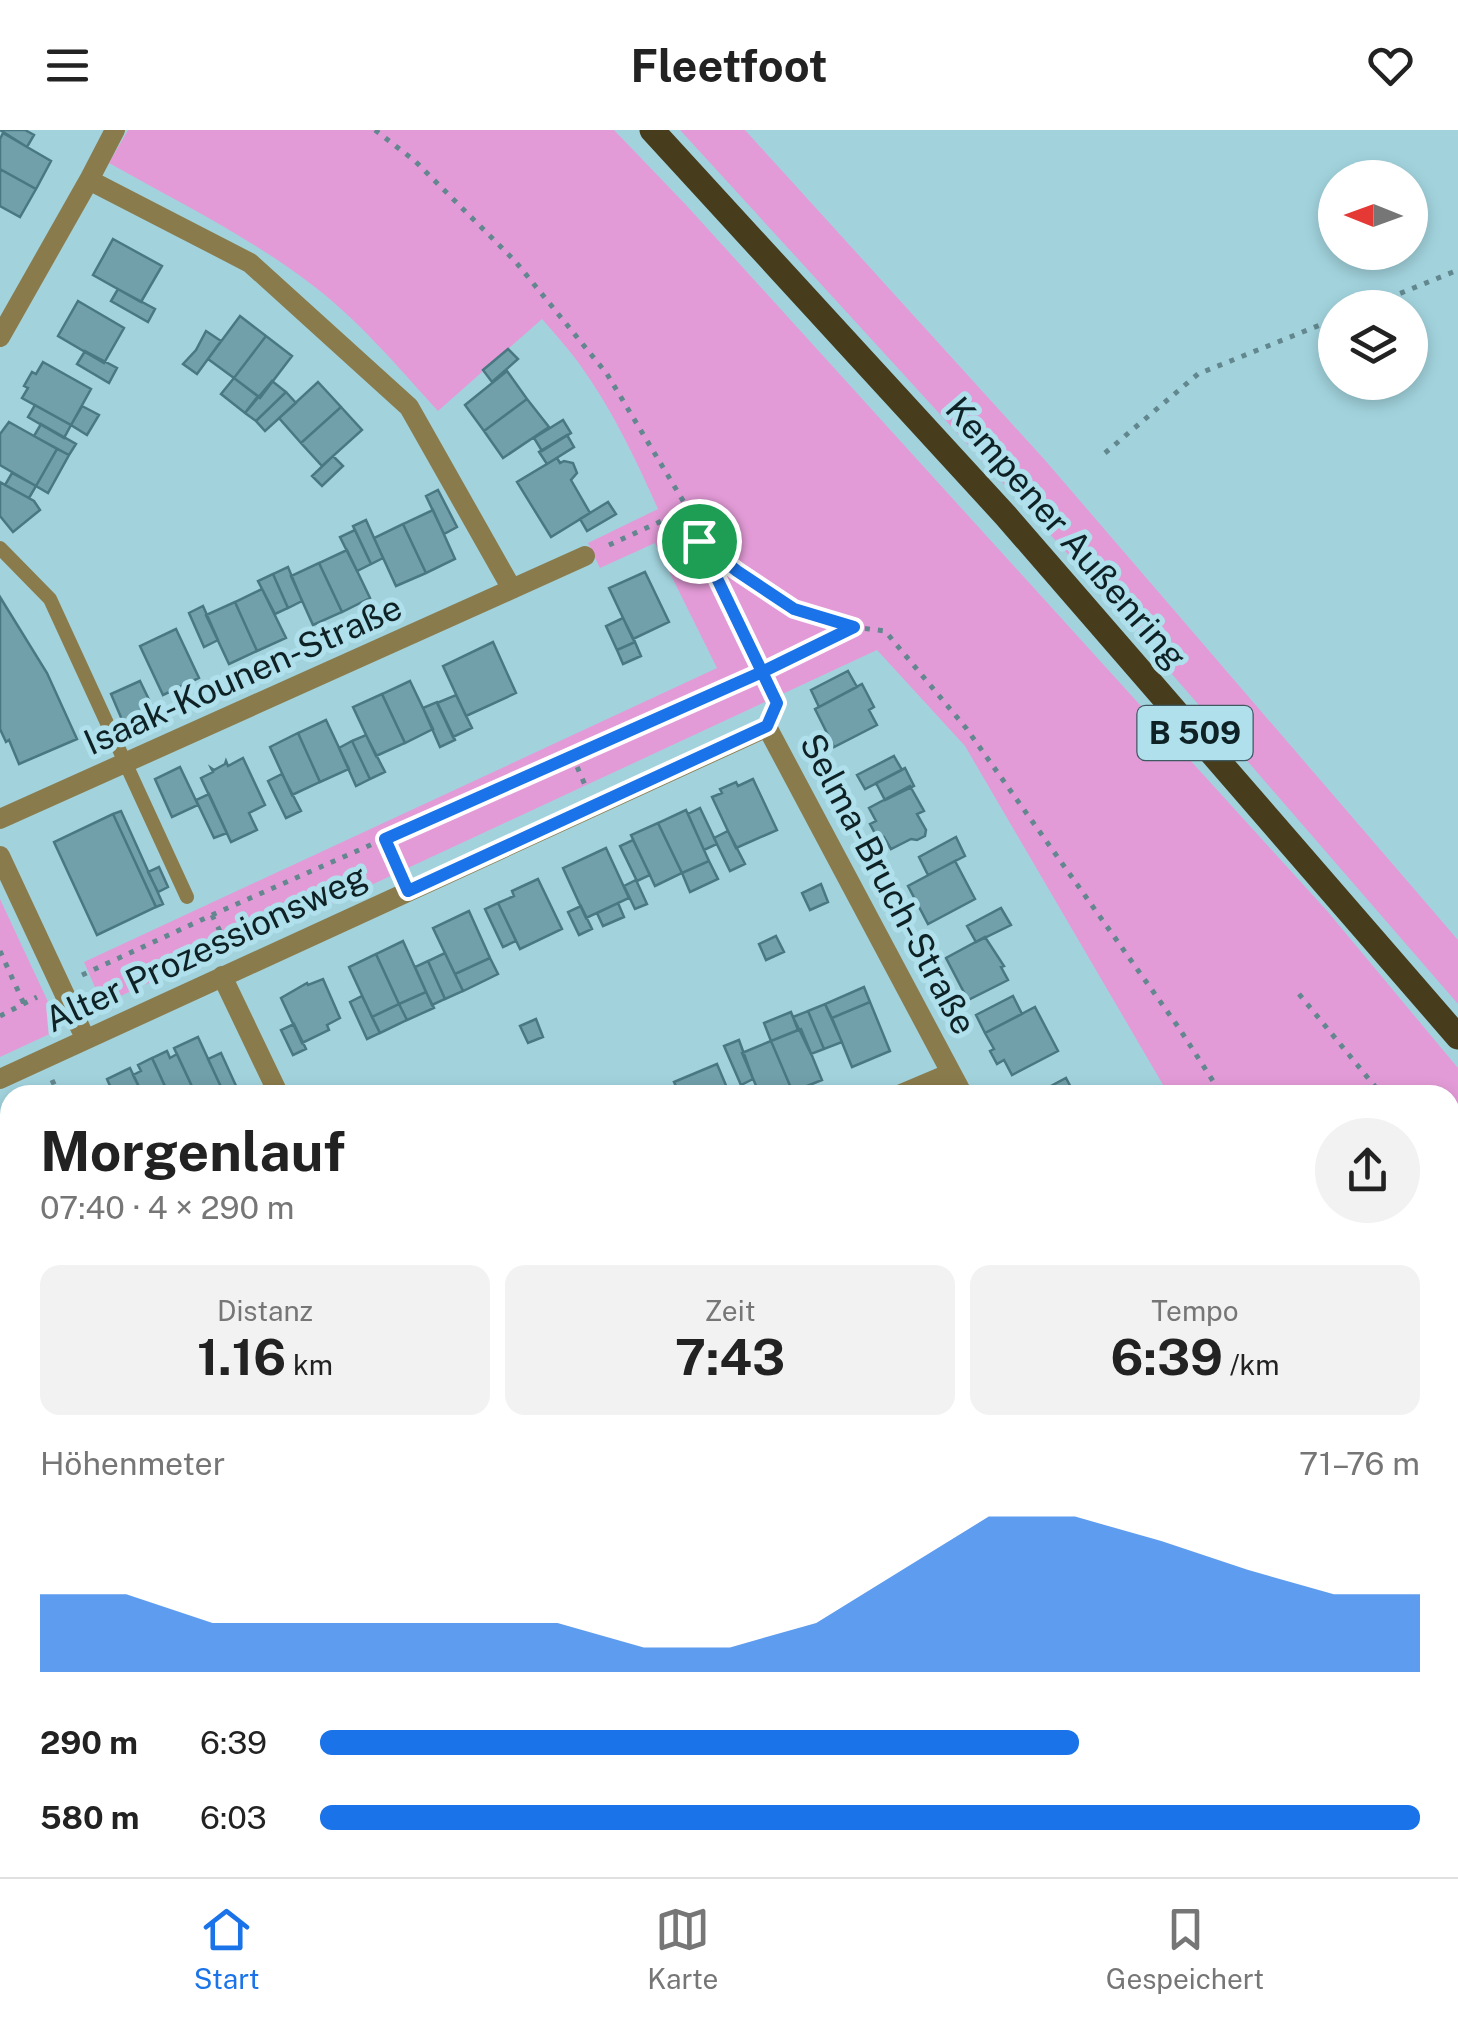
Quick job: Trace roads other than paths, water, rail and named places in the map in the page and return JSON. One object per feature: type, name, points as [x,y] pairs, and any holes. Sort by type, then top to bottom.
[{"type":"main road","name":"Kempener Außenring","points":[[652,130],[1006,516],[1458,1037]]},
{"type":"street","points":[[0,337],[115,130]]},
{"type":"street","points":[[89,180],[250,263],[409,407],[512,589]]},
{"type":"street","name":"Isaak-Kounen-Straße","points":[[0,819],[585,556]]},
{"type":"street","name":"Alter Prozessionsweg","points":[[0,1079],[767,726]]},
{"type":"street","name":"Selma-Bruch-Straße","points":[[767,726],[958,1085]]},
{"type":"street","points":[[0,856],[84,1038]]},
{"type":"street","points":[[230,972],[276,1085]]},
{"type":"street","name":"Selma-Bruch-Straße","points":[[923,1085],[951,1073]]},
{"type":"lane","points":[[0,548],[50,599],[187,896]]}]
